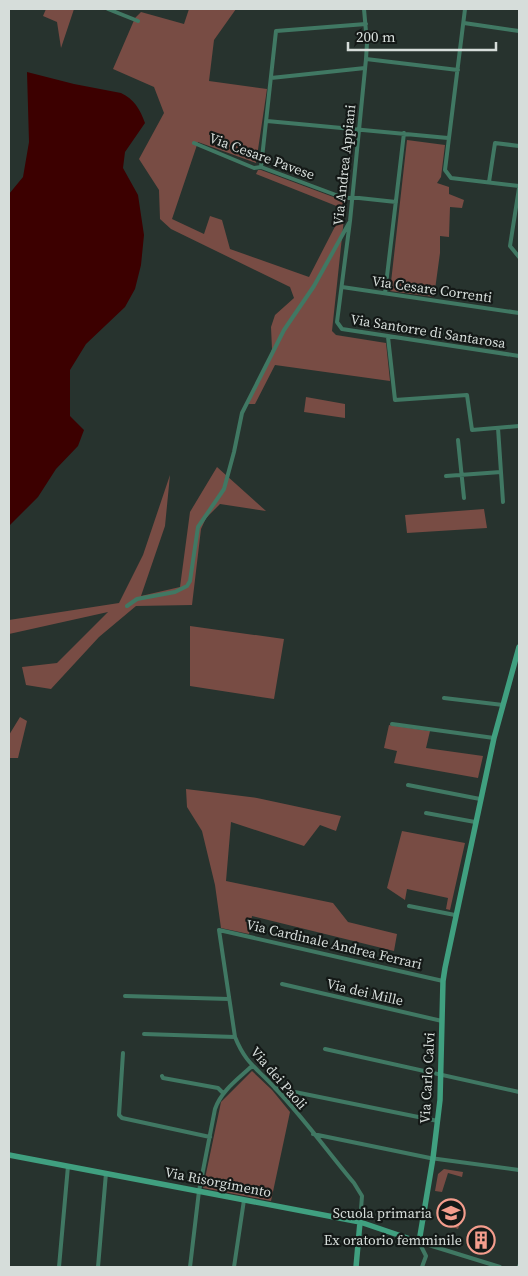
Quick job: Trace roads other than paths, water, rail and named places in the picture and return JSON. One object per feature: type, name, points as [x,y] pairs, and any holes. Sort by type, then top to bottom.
[{"type":"street","points":[[108,9],[138,21]]},
{"type":"street","name":"Via Andrea Appiani","points":[[336,322],[350,221],[366,59],[364,9]]},
{"type":"street","points":[[465,9],[445,170],[451,178],[519,187],[510,246],[519,258]]},
{"type":"street","points":[[464,23],[519,31]]},
{"type":"street","points":[[262,167],[276,31],[366,24]]},
{"type":"street","points":[[366,59],[458,70]]},
{"type":"street","points":[[270,78],[365,68]]},
{"type":"street","points":[[267,121],[359,128],[448,138]]},
{"type":"street","points":[[385,294],[404,133]]},
{"type":"street","points":[[489,182],[495,142],[519,146]]},
{"type":"street","name":"Via Cesare Pavese","points":[[194,143],[254,168],[262,167],[344,198],[351,197],[396,202]]},
{"type":"street","points":[[127,606],[137,599],[175,592],[187,586],[190,581],[198,527],[224,489],[242,413],[276,344],[314,286],[350,221]]},
{"type":"street","name":"Via Cesare Correnti","points":[[342,287],[519,312]]},
{"type":"street","name":"Via Santorre di Santarosa","points":[[336,322],[342,329],[519,356]]},
{"type":"street","points":[[388,337],[395,400],[468,395],[472,430],[519,426]]},
{"type":"street","points":[[498,428],[503,502]]},
{"type":"street","points":[[458,440],[464,498]]},
{"type":"street","points":[[446,476],[501,472]]},
{"type":"street","name":"Via Carlo Calvi","points":[[419,1242],[438,1121],[443,981],[480,799],[494,738],[519,647]]},
{"type":"street","points":[[444,698],[503,705]]},
{"type":"street","points":[[392,724],[494,738]]},
{"type":"street","points":[[408,785],[480,799]]},
{"type":"street","points":[[426,813],[475,822]]},
{"type":"street","points":[[409,906],[455,915]]},
{"type":"street","name":"Via Cardinale Andrea Ferrari","points":[[219,930],[443,981]]},
{"type":"street","name":"Via dei Paoli","points":[[219,930],[235,1037],[242,1053],[252,1066],[275,1088],[354,1183],[362,1196],[360,1222]]},
{"type":"street","name":"Via dei Mille","points":[[282,984],[442,1021]]},
{"type":"street","points":[[125,996],[229,999]]},
{"type":"street","points":[[144,1034],[235,1037]]},
{"type":"street","points":[[325,1049],[519,1092]]},
{"type":"street","points":[[123,1053],[119,1115],[122,1118],[210,1137]]},
{"type":"street","points":[[190,1267],[198,1191],[219,1099],[252,1066]]},
{"type":"street","points":[[162,1076],[164,1078],[218,1088],[223,1093]]},
{"type":"street","points":[[275,1088],[438,1121]]},
{"type":"street","points":[[313,1134],[433,1158],[519,1170]]},
{"type":"street","name":"Via Risorgimento","points":[[9,1155],[360,1222],[419,1242]]},
{"type":"street","points":[[59,1267],[68,1166]]},
{"type":"street","points":[[98,1267],[106,1173]]},
{"type":"street","points":[[234,1267],[244,1200]]},
{"type":"street","points":[[356,1267],[360,1222]]},
{"type":"street","points":[[419,1242],[426,1256],[422,1267]]},
{"type":"street","points":[[419,1242],[500,1267]]},
{"type":"place","name":"Scuola primaria","points":[[451,1213]]},
{"type":"place","name":"Ex oratorio femminile","points":[[481,1240]]}]
